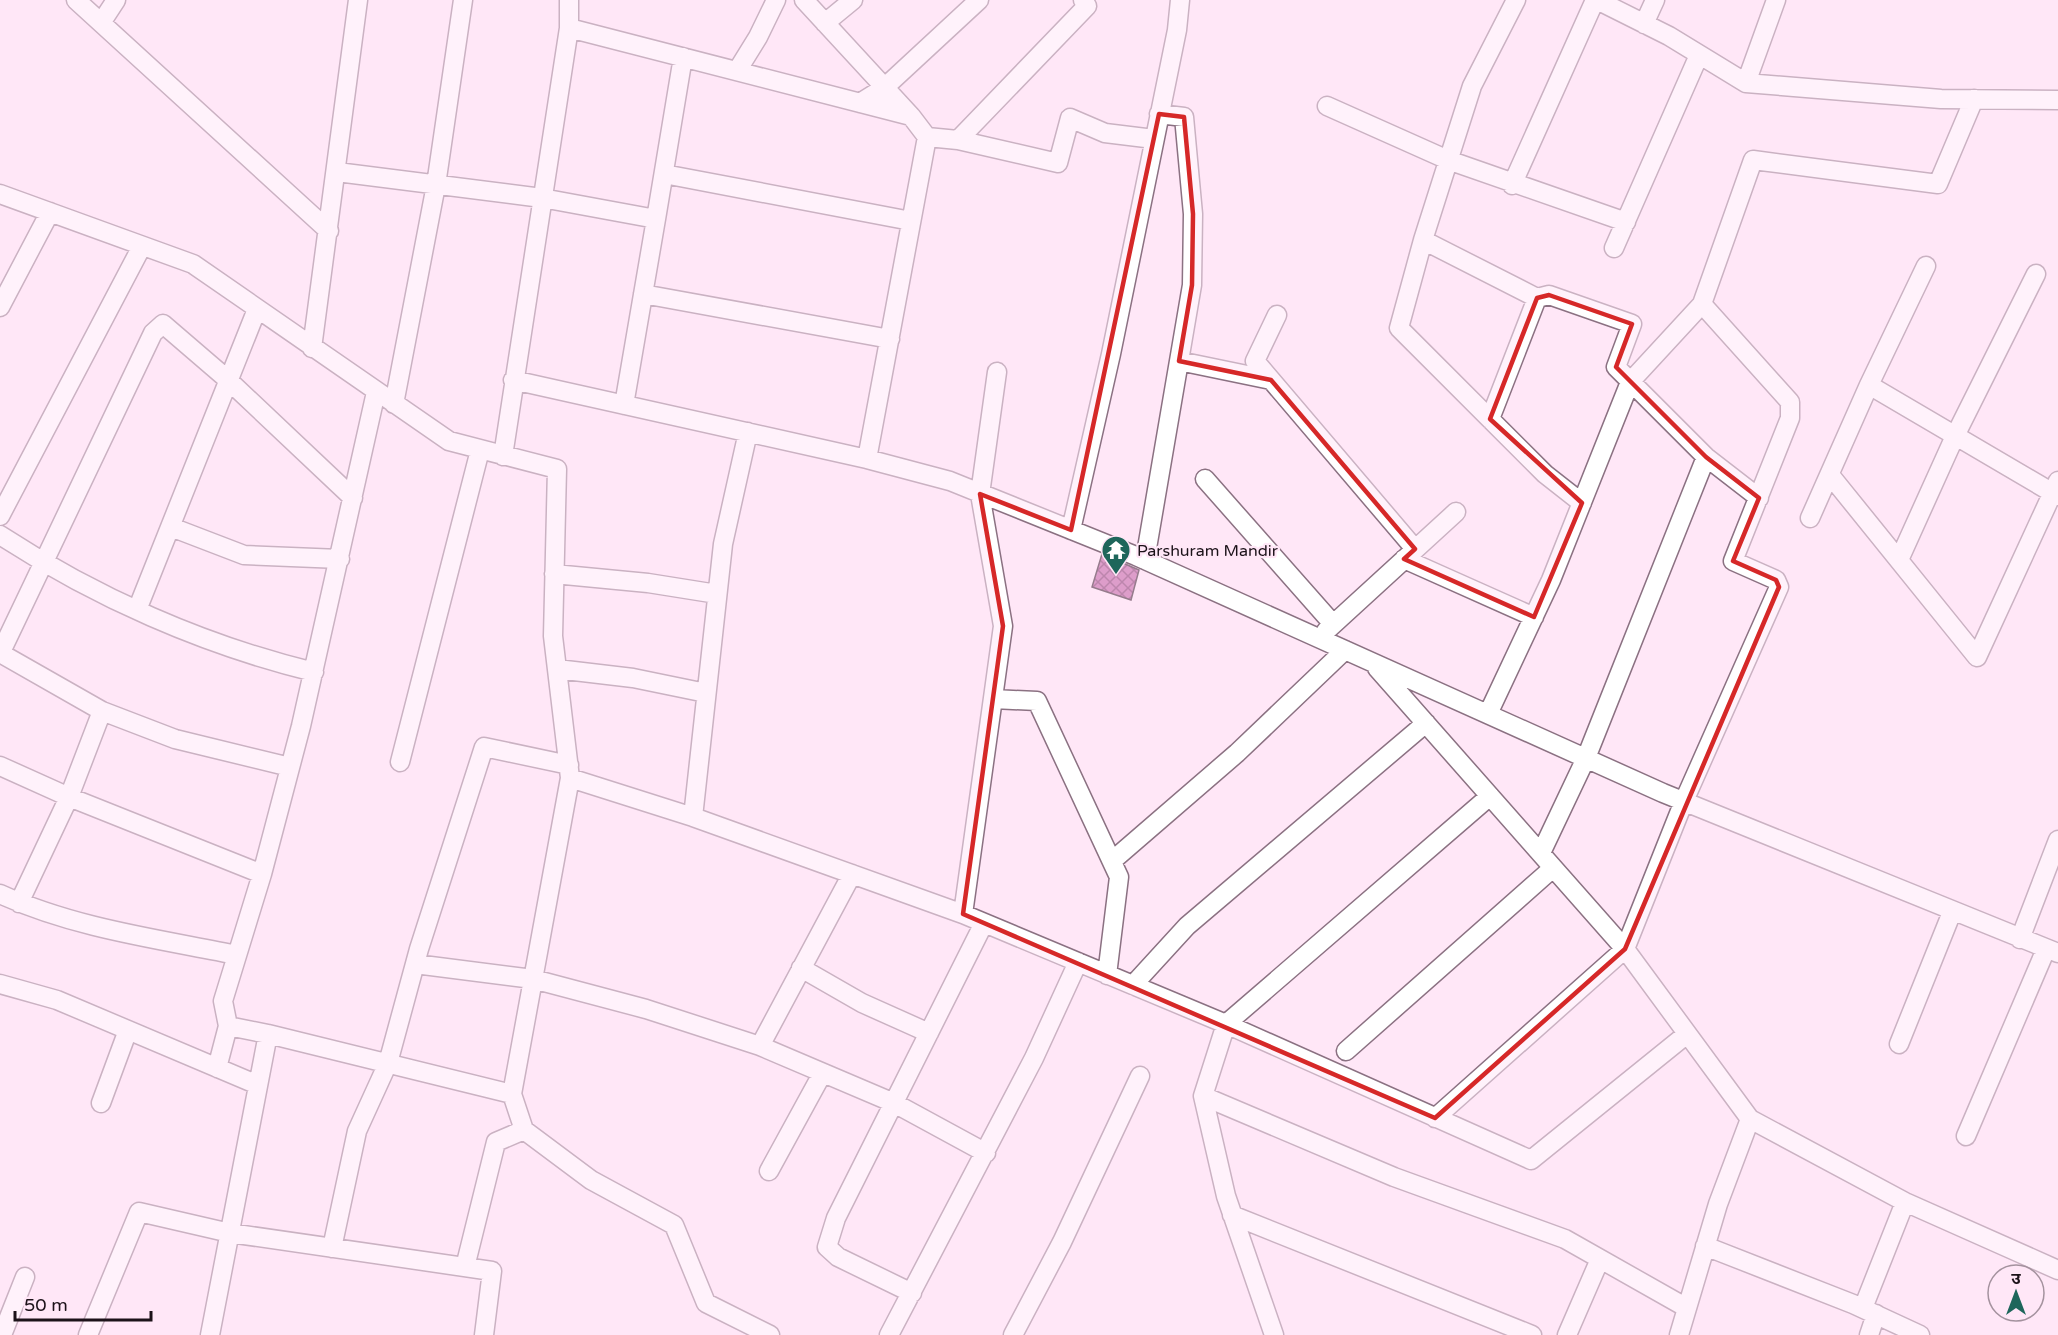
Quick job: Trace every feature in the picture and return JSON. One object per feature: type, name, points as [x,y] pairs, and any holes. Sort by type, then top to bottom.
[{"type":"street","points":[[76,0],[329,231]]},
{"type":"street","points":[[101,23],[116,0]]},
{"type":"street","points":[[312,348],[358,0]]},
{"type":"street","points":[[394,404],[436,185],[463,0]]},
{"type":"street","points":[[502,456],[569,28],[569,0]]},
{"type":"street","points":[[736,71],[758,37],[776,0]]},
{"type":"street","points":[[804,0],[911,116],[927,137],[958,140],[1058,164],[1070,118],[1105,133],[1154,139]]},
{"type":"street","points":[[825,23],[853,0]]},
{"type":"street","points":[[861,103],[884,86],[979,0]]},
{"type":"street","points":[[958,140],[1087,6],[1083,0]]},
{"type":"street","points":[[1071,530],[1111,354],[1177,30],[1180,0]]},
{"type":"street","points":[[1516,0],[1472,86],[1423,240],[1399,328],[1545,474],[1582,503]]},
{"type":"street","points":[[1512,185],[1596,0],[1644,24],[1746,83],[1974,99],[2058,100]]},
{"type":"street","points":[[1644,24],[1656,0]]},
{"type":"street","points":[[1746,83],[1776,0]]},
{"type":"street","points":[[569,28],[911,116]]},
{"type":"street","points":[[1614,248],[1699,55]]},
{"type":"street","points":[[624,405],[683,57]]},
{"type":"street","points":[[1488,714],[1534,617],[1630,382],[1702,304],[1753,160],[1938,184],[1974,99]]},
{"type":"street","points":[[1327,106],[1448,160],[1512,185],[1626,222]]},
{"type":"street","points":[[1145,560],[1192,285],[1193,213],[1184,117],[1159,114]]},
{"type":"street","points":[[867,459],[927,137]]},
{"type":"street","points":[[337,172],[542,198],[656,219]]},
{"type":"street","points":[[664,174],[911,221]]},
{"type":"street","points":[[0,194],[193,264],[449,441],[557,469],[553,636],[569,771],[512,1094],[524,1130],[591,1180],[674,1225],[706,1303],[770,1335]]},
{"type":"street","points":[[0,307],[50,212]]},
{"type":"street","points":[[1423,240],[1537,298],[1549,295],[1632,324],[1616,367],[1706,457],[1759,498]]},
{"type":"street","points":[[0,516],[142,246]]},
{"type":"street","points":[[1810,518],[1869,384],[1926,266]]},
{"type":"street","points":[[1899,560],[1955,436],[2036,274]]},
{"type":"street","points":[[643,294],[890,339]]},
{"type":"street","points":[[1490,419],[1537,298]]},
{"type":"street","points":[[1435,1118],[1624,949],[1684,801],[1779,587],[1776,580],[1733,561],[1790,418],[1790,402],[1702,304]]},
{"type":"street","points":[[137,610],[227,379],[257,309]]},
{"type":"street","points":[[1277,315],[1255,362],[1410,554],[1534,617]]},
{"type":"street","points":[[290,767],[175,739],[102,711],[0,654],[153,333],[163,324],[227,379],[353,498]]},
{"type":"street","points":[[1179,362],[1271,380]]},
{"type":"street","points":[[963,914],[1003,626],[980,494],[998,372]]},
{"type":"street","points":[[513,380],[867,459],[950,481],[1145,560],[1684,801],[2052,951],[1966,1136]]},
{"type":"street","points":[[1830,475],[1977,657],[2056,490],[1955,436],[1869,384]]},
{"type":"street","points":[[217,1068],[228,1026],[223,1001],[262,874],[314,672],[376,392]]},
{"type":"street","points":[[693,817],[723,544],[748,432]]},
{"type":"street","points":[[400,762],[480,450]]},
{"type":"street","points":[[1540,853],[1586,758],[1706,457]]},
{"type":"street","points":[[1205,479],[1333,624]]},
{"type":"street","points":[[1318,638],[1456,512]]},
{"type":"street","points":[[171,527],[244,555],[340,560]]},
{"type":"street","points":[[0,535],[44,563],[137,610],[254,658],[314,672]]},
{"type":"street","points":[[554,574],[648,582],[717,594]]},
{"type":"street","points":[[1112,861],[1237,753],[1345,650]]},
{"type":"street","points":[[1373,663],[1624,949],[1750,1119],[1905,1202],[2058,1270]]},
{"type":"street","points":[[557,669],[633,678],[706,693]]},
{"type":"street","points":[[993,699],[1037,701],[1119,877],[1107,975]]},
{"type":"street","points":[[19,903],[69,797],[102,711]]},
{"type":"street","points":[[1133,985],[1187,926],[1426,723]]},
{"type":"street","points":[[332,1248],[357,1131],[387,1063],[415,964],[484,747],[569,771],[963,914],[1226,1024],[1531,1160],[1687,1034]]},
{"type":"street","points":[[0,766],[69,797],[262,874]]},
{"type":"street","points":[[1274,1335],[1232,1215],[1203,1096],[1226,1024],[1490,796]]},
{"type":"street","points":[[2020,939],[2058,840]]},
{"type":"street","points":[[1346,1051],[1553,868]]},
{"type":"street","points":[[760,1046],[852,874]]},
{"type":"street","points":[[0,894],[19,903],[102,928],[237,955]]},
{"type":"street","points":[[1899,1044],[1952,912]]},
{"type":"street","points":[[912,1293],[838,1257],[827,1247],[836,1218],[984,923]]},
{"type":"street","points":[[890,1335],[986,1153],[1078,962]]},
{"type":"street","points":[[415,964],[533,979],[646,1009],[760,1046],[894,1103],[986,1153]]},
{"type":"street","points":[[801,968],[862,1003],[929,1033]]},
{"type":"street","points":[[0,984],[57,1000],[258,1085]]},
{"type":"street","points":[[228,1026],[512,1094]]},
{"type":"street","points":[[101,1103],[129,1030]]},
{"type":"street","points":[[210,1335],[268,1034]]},
{"type":"street","points":[[769,1171],[822,1074]]},
{"type":"street","points":[[1013,1335],[1062,1242],[1140,1076]]},
{"type":"street","points":[[1203,1096],[1394,1177],[1565,1239],[1687,1308]]},
{"type":"street","points":[[1681,1334],[1705,1246],[1750,1119]]},
{"type":"street","points":[[465,1267],[496,1142],[524,1130]]},
{"type":"street","points":[[1869,1335],[1869,1311],[1905,1202]]},
{"type":"street","points":[[88,1335],[139,1212],[230,1233],[492,1271],[483,1335]]},
{"type":"street","points":[[1232,1215],[1532,1335]]},
{"type":"street","points":[[1705,1246],[1869,1311],[1920,1335]]},
{"type":"street","points":[[1567,1335],[1600,1259]]},
{"type":"street","points":[[2,1335],[25,1277]]},
{"type":"highlighted area","points":[[1159,114],[1184,117],[1193,214],[1192,285],[1179,361],[1271,380],[1415,549],[1404,559],[1534,617],[1582,503],[1490,419],[1537,298],[1549,295],[1632,324],[1616,367],[1706,457],[1759,498],[1733,561],[1776,580],[1779,587],[1625,949],[1435,1118],[963,914],[1003,626],[980,494],[1071,530]]},
{"type":"building","name":"Parshuram Mandir","points":[[1102,554],[1139,570],[1131,600],[1092,587]]},
{"type":"place","name":"Parshuram Mandir","points":[[1116,576]]}]
